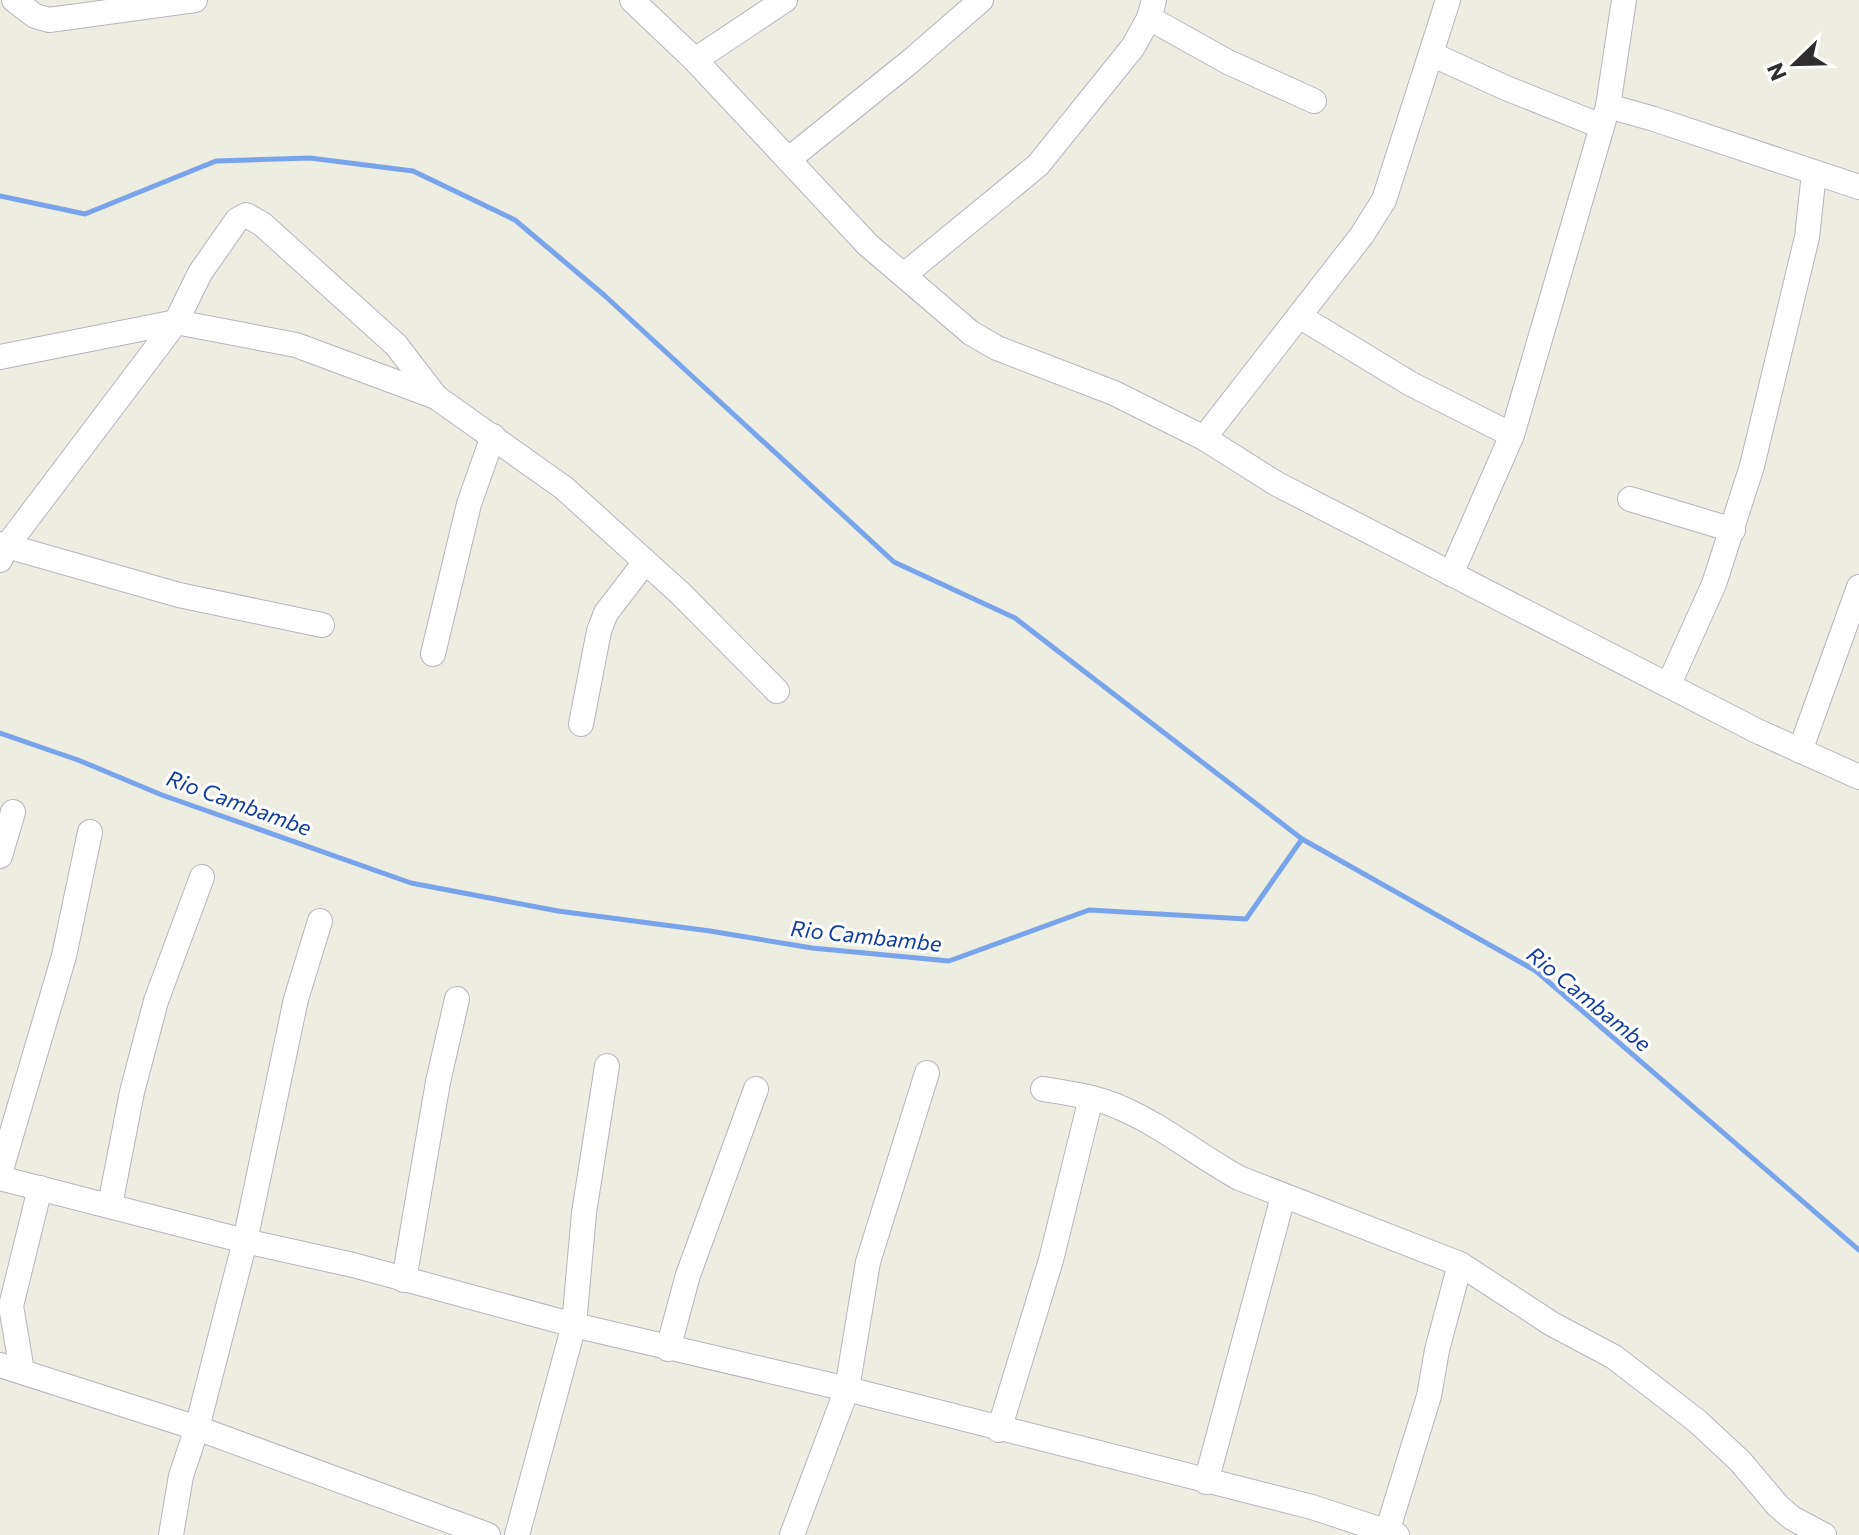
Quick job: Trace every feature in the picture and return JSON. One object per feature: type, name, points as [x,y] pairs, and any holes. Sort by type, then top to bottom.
[{"type":"street","points":[[14,0],[24,10],[49,20],[195,0]]},
{"type":"street","points":[[632,0],[695,60],[868,245],[971,333],[997,348],[1114,393],[1204,438],[1277,484],[1451,574],[1800,751],[1859,777]]},
{"type":"street","points":[[695,60],[785,0]]},
{"type":"street","points":[[789,159],[981,0]]},
{"type":"street","points":[[1204,438],[1362,235],[1384,200],[1448,0]]},
{"type":"street","points":[[1451,574],[1512,435],[1604,116],[1624,0]]},
{"type":"street","points":[[904,275],[1038,165],[1133,47],[1151,9],[1228,62],[1314,101]]},
{"type":"street","points":[[1431,54],[1506,88],[1604,116],[1654,119],[1859,187]]},
{"type":"street","points":[[1669,684],[1714,584],[1752,466],[1807,237],[1814,173]]},
{"type":"street","points":[[322,625],[179,595],[2,550],[176,322],[200,273],[237,220],[246,215],[262,224],[396,345],[436,397]]},
{"type":"street","points":[[1299,316],[1450,406],[1512,435]]},
{"type":"street","points":[[0,357],[176,322],[296,345],[436,397],[564,488],[777,691]]},
{"type":"street","points":[[433,654],[469,504],[493,436]]},
{"type":"street","points":[[1630,499],[1733,530]]},
{"type":"street","points":[[581,724],[599,631],[606,613],[645,562]]},
{"type":"street","points":[[1800,751],[1859,587]]},
{"type":"street","points":[[0,856],[13,812]]},
{"type":"street","points":[[90,832],[64,956],[0,1176],[668,1349],[847,1389],[1312,1507],[1380,1532],[1429,1396],[1437,1350],[1460,1264]]},
{"type":"street","points":[[110,1205],[132,1092],[156,1001],[202,877]]},
{"type":"street","points":[[171,1535],[181,1476],[197,1428],[245,1241],[296,999],[320,921]]},
{"type":"street","points":[[404,1280],[438,1082],[457,999]]},
{"type":"street","points":[[517,1535],[574,1325],[584,1213],[607,1066]]},
{"type":"street","points":[[792,1535],[847,1389],[868,1262],[927,1073]]},
{"type":"street","points":[[668,1349],[688,1275],[756,1089]]},
{"type":"street","points":[[1043,1089],[1118,1106],[1138,1115],[1239,1178],[1460,1264],[1552,1324],[1614,1357],[1697,1421],[1740,1461],[1792,1518],[1824,1535]]},
{"type":"street","points":[[999,1430],[1051,1260],[1091,1098]]},
{"type":"street","points":[[40,1188],[11,1306],[11,1368],[197,1428],[488,1535]]},
{"type":"street","points":[[1206,1482],[1283,1197]]},
{"type":"waterway","points":[[0,196],[85,214],[216,161],[310,158],[413,171],[515,220],[604,295],[894,562],[1015,618],[1302,839]]},
{"type":"waterway","name":"Rio Cambambe","points":[[0,733],[78,760],[162,795],[411,883],[558,911],[812,948],[949,961],[1089,910],[1246,919],[1302,839],[1536,971],[1859,1250]]}]
